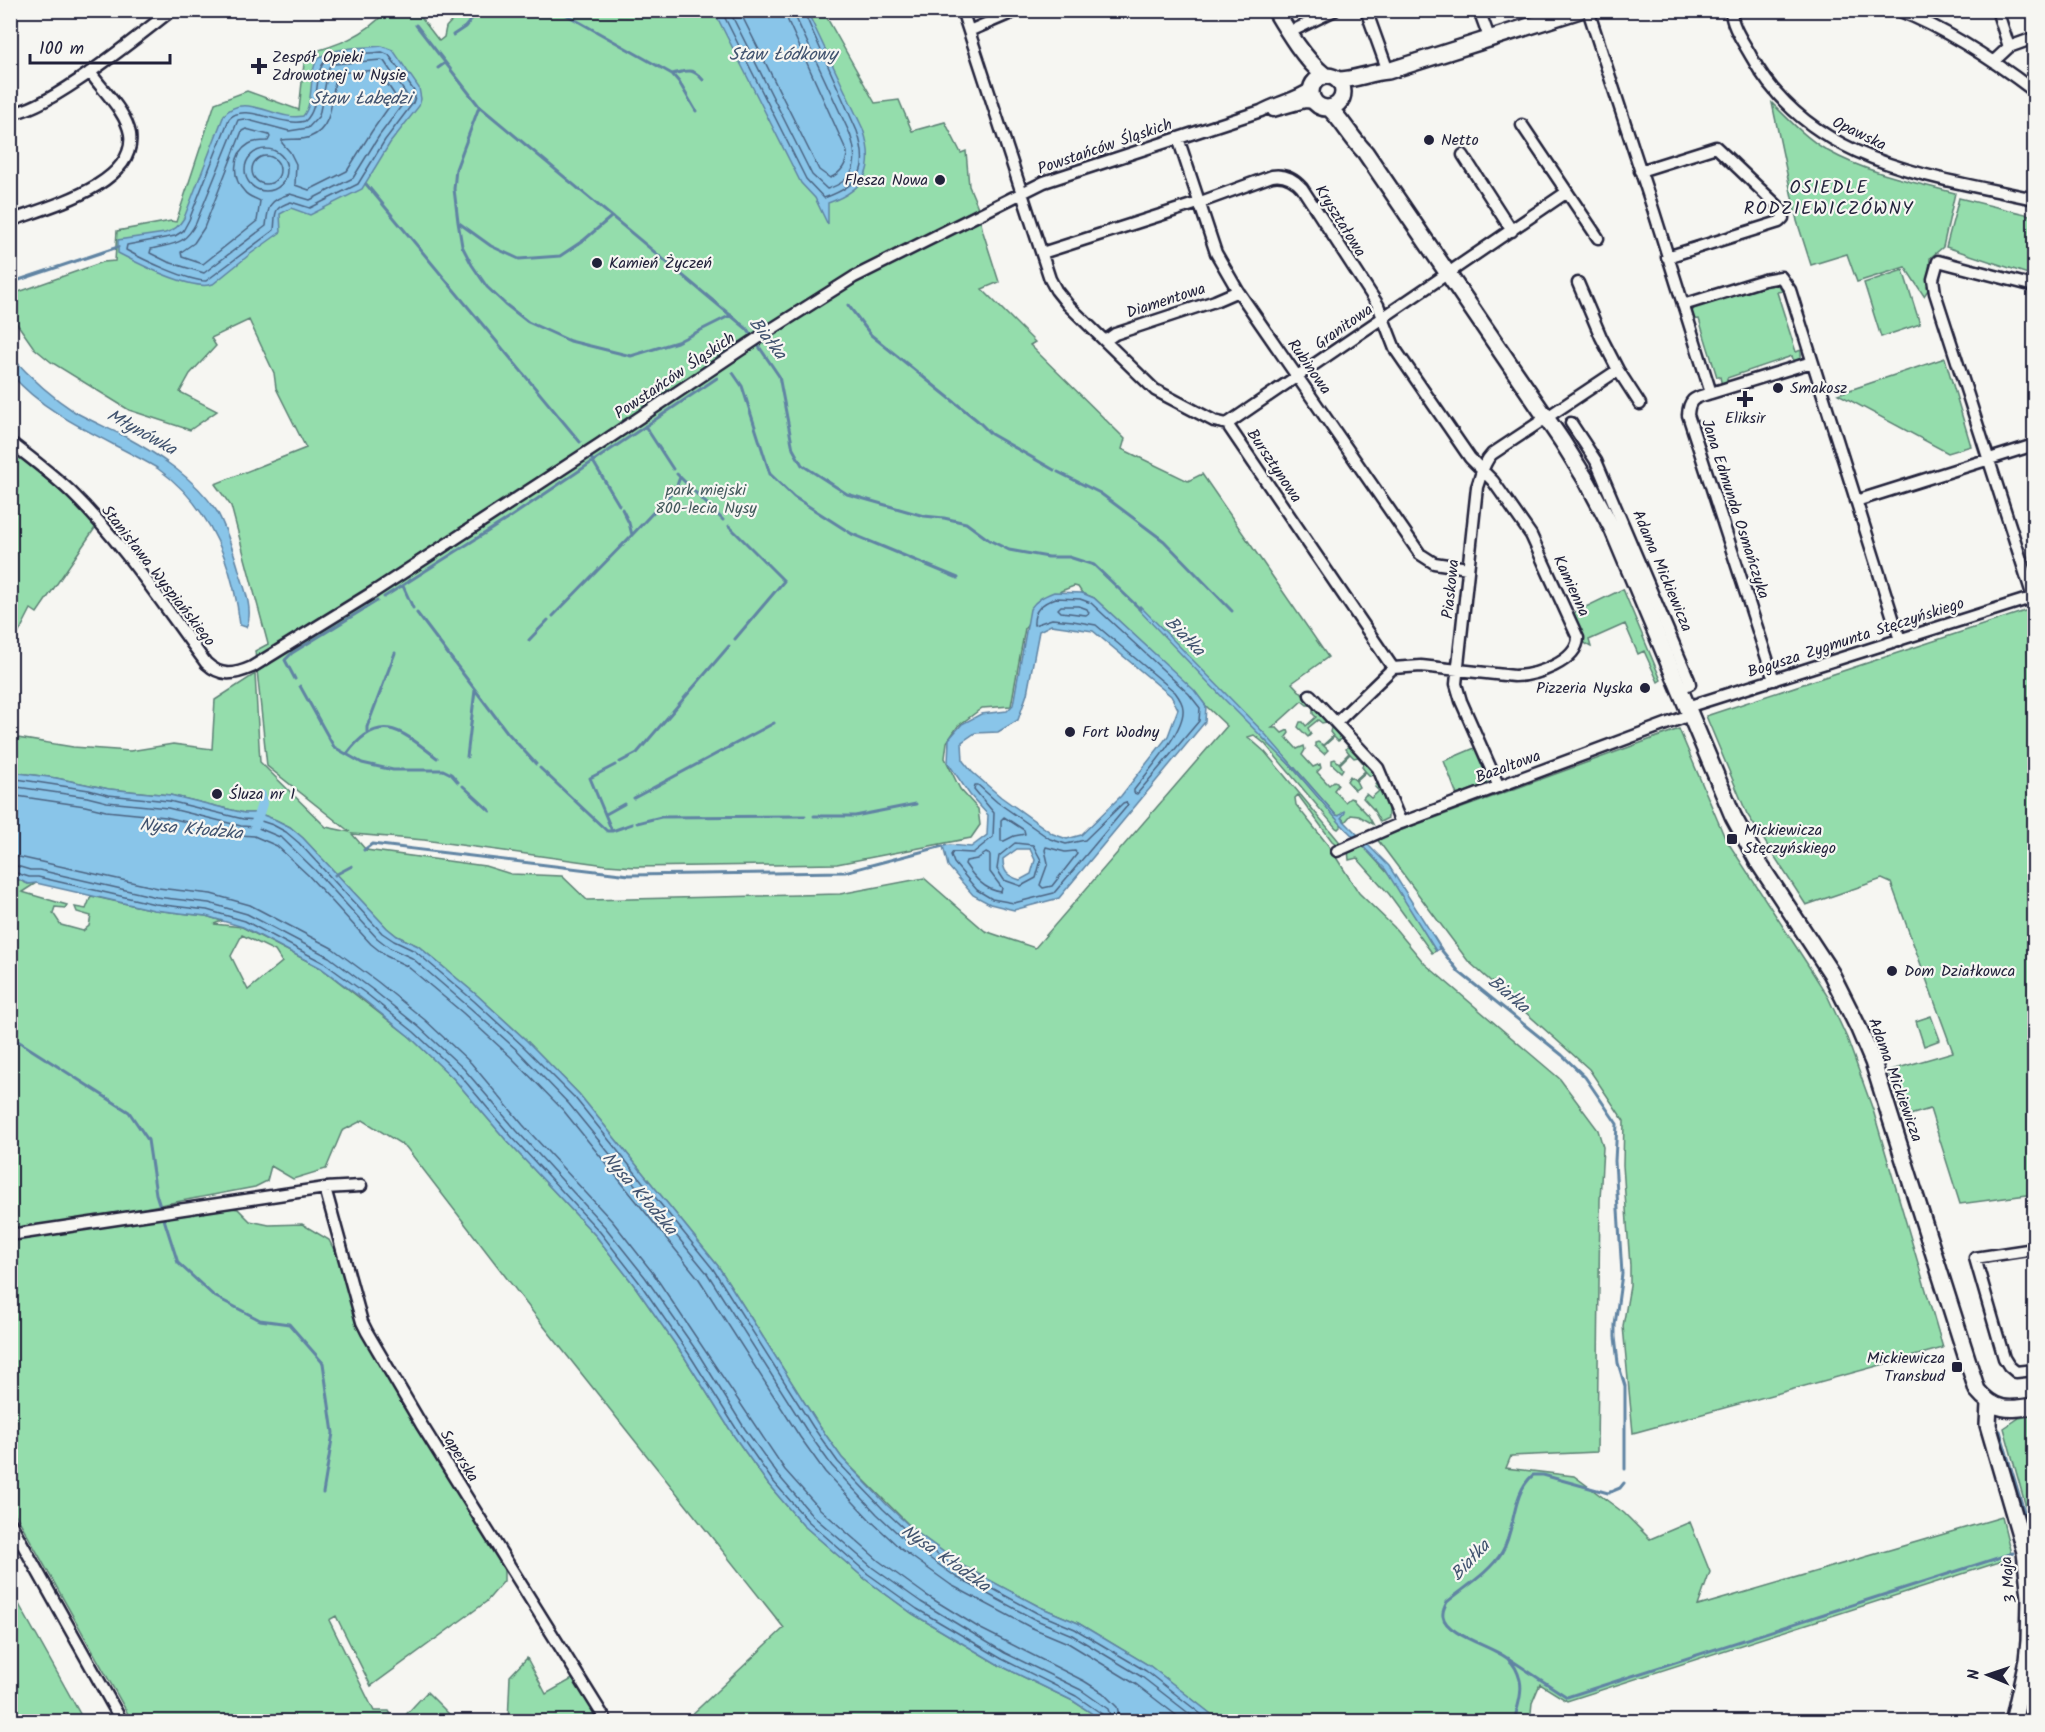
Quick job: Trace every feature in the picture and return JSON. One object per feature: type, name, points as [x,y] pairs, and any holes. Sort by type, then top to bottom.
[{"type":"street","name":"Bursztynowa","points":[[962,10],[1050,279],[1056,290],[1160,394],[1214,421],[1227,424],[1393,668]]},
{"type":"street","points":[[969,31],[1018,10]]},
{"type":"street","name":"Adama Mickiewicza","points":[[1275,10],[1288,33],[1316,69],[1336,114],[1354,141],[1365,152],[1546,418],[1581,471],[1612,528],[1733,816],[1758,862],[1831,973],[1859,1029],[1873,1062],[1973,1379],[1977,1390],[1989,1403]]},
{"type":"street","points":[[1288,33],[1335,10]]},
{"type":"street","points":[[1366,10],[1388,71]]},
{"type":"street","points":[[1479,10],[1490,40]]},
{"type":"street","points":[[1327,91],[1352,88],[1377,79],[1388,71],[1580,10]]},
{"type":"street","name":"Jana Edmunda Osmańczyka","points":[[1588,10],[1711,393],[1692,400],[1688,415],[1774,680]]},
{"type":"street","name":"Opawska","points":[[1731,10],[1731,15],[1746,47],[1776,93],[1806,121],[1835,142],[1859,154],[1893,166],[2034,199]]},
{"type":"street","points":[[1898,10],[1937,28],[1994,61],[2034,91]]},
{"type":"street","points":[[1997,10],[2009,47]]},
{"type":"street","points":[[10,113],[21,113],[51,98],[90,72],[171,11]]},
{"type":"street","points":[[1994,61],[2009,47],[2034,38]]},
{"type":"street","points":[[10,221],[104,183],[121,164],[129,150],[130,133],[121,112],[90,72]]},
{"type":"street","name":"Powstańców Śląskich","points":[[230,675],[252,667],[375,591],[762,335],[854,277],[1022,193],[1067,174],[1261,111],[1305,92],[1327,91]]},
{"type":"street","points":[[1522,125],[1598,238]]},
{"type":"street","name":"Rubinowa","points":[[1178,138],[1216,253],[1238,291],[1420,554],[1434,563],[1468,568]]},
{"type":"street","points":[[1640,171],[1716,147],[1781,209],[1783,218],[1779,222],[1667,256]]},
{"type":"street","points":[[1463,155],[1512,231]]},
{"type":"street","name":"Kryształowa","points":[[1042,253],[1198,203],[1272,176],[1285,176],[1296,182],[1312,203],[1378,305],[1395,349],[1470,458],[1482,470]]},
{"type":"street","points":[[1448,274],[1567,192]]},
{"type":"street","points":[[2034,286],[1938,261],[1933,279],[1935,293],[1987,459],[2034,597]]},
{"type":"street","name":"Granitowa","points":[[1227,424],[1448,274]]},
{"type":"street","points":[[1683,305],[1781,277],[1790,290],[1900,640]]},
{"type":"street","points":[[1578,283],[1601,337],[1618,370],[1640,404]]},
{"type":"street","name":"Diamentowa","points":[[1105,341],[1115,334],[1215,301],[1238,291]]},
{"type":"street","points":[[1711,393],[1812,363]]},
{"type":"street","points":[[1546,418],[1618,370]]},
{"type":"street","name":"Piaskowa","points":[[1499,787],[1458,691],[1457,670],[1477,487],[1482,470],[1492,454],[1546,418]]},
{"type":"street","name":"Adama Mickiewicza","points":[[1571,423],[1596,461],[1689,680],[1690,684],[1679,689]]},
{"type":"street","name":"Stanisława Wyspiańskiego","points":[[10,442],[41,465],[79,500],[133,564],[206,663],[221,674],[230,675]]},
{"type":"street","points":[[1856,501],[2034,445]]},
{"type":"street","points":[[1581,471],[1596,461]]},
{"type":"street","name":"Kamienna","points":[[1393,668],[1421,666],[1514,676],[1532,675],[1570,656],[1578,642],[1531,535],[1499,489],[1482,470]]},
{"type":"street","name":"Bogusza Zygmunta Stęczyńskiego","points":[[1688,711],[1774,680],[2034,597]]},
{"type":"street","points":[[1336,723],[1393,668]]},
{"type":"street","points":[[1310,695],[1378,768],[1401,823]]},
{"type":"street","name":"Bazaltowa","points":[[1337,851],[1401,823],[1499,787],[1688,711]]},
{"type":"street","points":[[10,1236],[325,1188],[361,1186]]},
{"type":"street","name":"Saperska","points":[[325,1188],[356,1302],[367,1332],[427,1434],[607,1722]]},
{"type":"street","points":[[2034,1249],[1975,1258],[2004,1358],[2016,1372],[2034,1370]]},
{"type":"street","points":[[1989,1403],[2002,1408],[2034,1406]]},
{"type":"street","name":"3 Maja","points":[[1989,1403],[1988,1425],[2020,1531],[2030,1590],[2028,1648],[2013,1722]]},
{"type":"street","points":[[10,1522],[122,1722]]},
{"type":"green space","name":"park miejski 800-lecia Nysy","points":[[386,11],[416,11],[439,41],[444,37],[446,27],[461,11],[823,11],[875,103],[899,100],[912,131],[945,122],[961,153],[966,151],[969,186],[977,205],[999,282],[982,289],[1035,342],[1030,345],[1125,439],[1122,449],[1188,481],[1202,474],[1328,657],[1292,683],[1305,697],[1307,696],[1372,768],[1390,807],[1388,818],[1380,822],[1373,809],[1363,798],[1366,794],[1371,798],[1379,791],[1375,787],[1377,783],[1374,774],[1370,776],[1366,772],[1356,781],[1359,787],[1355,790],[1347,781],[1350,776],[1355,780],[1365,771],[1358,757],[1354,758],[1350,754],[1340,764],[1343,769],[1341,772],[1332,764],[1332,760],[1335,759],[1339,763],[1349,753],[1346,749],[1348,746],[1342,739],[1338,741],[1334,737],[1324,746],[1328,750],[1324,754],[1315,746],[1318,742],[1323,745],[1333,736],[1326,722],[1322,723],[1318,720],[1308,728],[1311,734],[1308,737],[1298,727],[1300,722],[1306,726],[1316,717],[1310,705],[1302,701],[1272,728],[1277,728],[1282,733],[1288,730],[1286,737],[1297,749],[1304,746],[1305,750],[1302,755],[1313,767],[1320,764],[1321,768],[1317,772],[1329,785],[1334,781],[1337,782],[1338,785],[1334,790],[1345,802],[1350,798],[1353,799],[1373,824],[1359,816],[1351,815],[1345,822],[1336,815],[1287,759],[1259,734],[1292,767],[1342,825],[1336,828],[1265,744],[1254,735],[1248,737],[1265,752],[1343,846],[1332,841],[1298,795],[1295,798],[1296,805],[1328,845],[1359,893],[1394,927],[1425,964],[1560,1079],[1598,1130],[1603,1147],[1600,1200],[1597,1452],[1511,1456],[1506,1468],[1574,1476],[1624,1513],[1650,1539],[1690,1522],[1710,1572],[1698,1606],[2002,1517],[2012,1558],[1567,1701],[1540,1684],[1532,1703],[1530,1722],[1220,1721],[1150,1666],[1078,1623],[1040,1607],[963,1566],[916,1532],[842,1458],[718,1266],[579,1094],[527,1041],[478,996],[418,946],[397,936],[387,928],[290,827],[258,813],[244,813],[170,795],[109,789],[11,772],[11,737],[73,747],[130,751],[173,744],[212,749],[215,700],[255,674],[260,762],[326,827],[350,832],[267,766],[255,651],[268,644],[231,506],[215,484],[306,448],[276,388],[274,373],[249,320],[211,338],[216,346],[190,374],[180,392],[217,411],[190,430],[129,410],[51,362],[34,348],[11,318],[10,295],[103,262],[115,261],[117,231],[176,222],[215,103],[247,91],[299,110],[305,54],[349,39],[378,20]],"holes":[[[1074,586],[1078,587],[1082,593],[1094,598],[1196,693],[1227,726],[1035,948],[985,931],[924,878],[840,894],[587,900],[562,876],[511,874],[485,866],[366,850],[352,834],[424,840],[635,867],[837,864],[971,838],[980,825],[978,809],[960,789],[945,758],[947,742],[958,726],[982,708],[1011,706],[1025,628],[1061,591]]]},
{"type":"green space","points":[[1772,103],[1813,141],[1843,159],[1890,176],[1955,193],[1943,247],[1930,258],[1928,290],[1924,296],[1905,267],[1857,282],[1847,254],[1811,265],[1797,221]]},
{"type":"green space","points":[[1959,198],[2034,216],[2034,276],[1946,247]]},
{"type":"green space","points":[[1903,270],[1920,324],[1881,337],[1864,283]]},
{"type":"green space","points":[[1776,283],[1783,291],[1777,292],[1796,352],[1801,350],[1801,358],[1794,362],[1792,356],[1727,378],[1726,384],[1722,386],[1720,377],[1717,377],[1699,319],[1692,320],[1691,313],[1695,307]]},
{"type":"green space","points":[[1945,358],[1971,446],[1948,453],[1838,394]]},
{"type":"green space","points":[[11,451],[51,483],[97,525],[37,613],[31,609],[11,648]]},
{"type":"green space","points":[[1623,589],[1661,680],[1658,682],[1644,651],[1638,654],[1625,624],[1589,640],[1591,647],[1581,637],[1571,614]]},
{"type":"green space","points":[[2034,608],[2034,1194],[1960,1204],[1930,1109],[1903,1117],[1888,1071],[1953,1052],[1891,883],[1882,879],[1806,905],[1747,814],[1706,716]]},
{"type":"green space","points":[[1679,729],[1725,838],[1828,997],[1847,1038],[1873,1110],[1943,1348],[1633,1433],[1623,1326],[1630,1286],[1623,1165],[1624,1121],[1589,1069],[1468,961],[1377,839]]},
{"type":"green space","points":[[1477,747],[1490,781],[1457,795],[1444,761]]},
{"type":"green space","points":[[1362,845],[1391,877],[1436,951],[1432,953],[1389,894],[1357,858],[1349,860],[1348,850]]},
{"type":"green space","points":[[10,876],[28,884],[36,883],[22,892],[67,905],[65,908],[55,907],[53,913],[61,925],[83,931],[89,926],[91,916],[77,912],[75,907],[86,909],[91,896],[154,910],[206,916],[222,921],[214,924],[242,927],[321,968],[410,1037],[454,1079],[506,1140],[596,1236],[634,1285],[685,1358],[734,1436],[768,1484],[803,1525],[865,1579],[913,1614],[999,1665],[1073,1701],[1101,1721],[685,1721],[784,1628],[542,1324],[406,1147],[363,1120],[342,1131],[326,1169],[293,1179],[271,1166],[267,1181],[255,1187],[112,1214],[113,1223],[224,1207],[238,1209],[250,1221],[269,1225],[302,1224],[329,1240],[339,1260],[355,1319],[376,1360],[504,1565],[504,1581],[486,1602],[371,1686],[336,1616],[329,1620],[374,1711],[389,1711],[395,1721],[132,1721],[11,1506]],"holes":[[[242,935],[275,951],[282,962],[248,990],[231,956]]]},
{"type":"green space","points":[[1931,1016],[1940,1040],[1924,1046],[1916,1021]]},
{"type":"green space","points":[[2034,1415],[2034,1536],[2004,1428],[2019,1418]]},
{"type":"green space","points":[[11,1590],[84,1721],[11,1721]]},
{"type":"green space","points":[[527,1658],[546,1694],[574,1678],[602,1722],[508,1722],[510,1676]]},
{"type":"green space","points":[[427,1692],[456,1721],[400,1721]]},
{"type":"water","name":"Staw Łódkowy","points":[[714,11],[807,11],[863,129],[867,143],[868,166],[865,175],[852,191],[828,203],[828,225],[815,198],[801,183]]},
{"type":"water","name":"Staw Łabędzi","points":[[382,46],[393,50],[419,88],[421,99],[419,106],[390,143],[362,189],[310,215],[291,208],[280,214],[281,232],[213,284],[193,284],[180,281],[118,253],[118,240],[165,233],[174,229],[184,218],[224,115],[232,108],[251,106],[293,117],[303,116],[309,104],[314,68],[320,57],[336,50]]},
{"type":"water","points":[[10,355],[41,386],[66,406],[150,451],[186,477],[207,498],[223,523],[233,550],[248,601],[249,615],[246,627],[240,625],[231,580],[215,537],[191,499],[157,468],[80,427],[43,403],[11,374]]},
{"type":"water","points":[[1054,592],[1082,593],[1094,598],[1194,690],[1206,706],[1205,722],[1059,898],[1014,910],[990,904],[973,895],[948,866],[943,846],[971,847],[987,835],[988,815],[970,795],[948,763],[949,739],[962,724],[981,714],[1007,711],[1013,705],[1030,609],[1038,600]],"holes":[[[1051,625],[1093,631],[1171,696],[1178,709],[1168,736],[1121,796],[1081,835],[1067,839],[1053,834],[1001,797],[963,761],[962,742],[975,733],[998,732],[1018,720],[1027,694],[1039,631]],[[1017,849],[1030,849],[1035,860],[1031,874],[1020,880],[1007,873],[1003,864],[1003,859]]]},
{"type":"water","points":[[1140,606],[1266,735],[1336,815],[1339,816],[1344,811],[1341,818],[1389,866],[1441,948],[1436,951],[1385,869],[1339,822],[1292,767],[1138,609]]},
{"type":"water","name":"Nysa Kłodzka","points":[[11,772],[109,789],[170,795],[244,813],[258,813],[290,827],[387,928],[397,936],[418,946],[478,996],[527,1041],[579,1094],[718,1266],[842,1458],[887,1505],[916,1532],[963,1566],[1040,1607],[1078,1623],[1150,1666],[1220,1721],[1101,1721],[1073,1701],[999,1665],[913,1614],[865,1579],[803,1525],[768,1484],[734,1436],[685,1358],[634,1285],[596,1236],[506,1140],[454,1079],[410,1037],[321,968],[243,927],[206,916],[154,910],[36,883],[28,884],[11,876]]},
{"type":"waterway","points":[[405,10],[408,14]]},
{"type":"waterway","name":"Białka","points":[[453,35],[465,27],[479,10]]},
{"type":"waterway","points":[[558,10],[672,74],[693,72],[703,80]]},
{"type":"waterway","name":"Białka","points":[[416,25],[479,106],[747,329],[779,376],[793,449],[802,465],[847,494],[924,516],[966,523],[989,540],[1009,550],[1048,557],[1069,557],[1094,565],[1140,609]]},
{"type":"waterway","points":[[438,68],[445,63]]},
{"type":"waterway","points":[[673,75],[696,111]]},
{"type":"waterway","points":[[479,107],[456,169],[454,189],[458,222],[462,246],[472,265],[487,287],[505,304],[528,322],[570,341],[631,356],[677,342],[731,315]]},
{"type":"waterway","points":[[366,184],[580,442]]},
{"type":"waterway","points":[[459,223],[491,246],[519,259],[560,256],[584,240],[611,217]]},
{"type":"waterway","points":[[10,283],[118,247]]},
{"type":"waterway","points":[[848,305],[871,335],[991,434],[1054,470]]},
{"type":"waterway","points":[[733,373],[742,386],[770,474],[794,497],[852,534],[958,578]]},
{"type":"waterway","points":[[384,597],[509,518],[717,378]]},
{"type":"waterway","points":[[645,426],[673,469]]},
{"type":"waterway","points":[[591,458],[619,505]]},
{"type":"waterway","points":[[1058,472],[1100,493],[1164,541],[1232,611]]},
{"type":"waterway","points":[[677,474],[723,520]]},
{"type":"waterway","points":[[632,535],[676,488],[680,477]]},
{"type":"waterway","points":[[553,616],[632,535],[622,509]]},
{"type":"waterway","points":[[729,526],[784,581],[735,639]]},
{"type":"waterway","points":[[403,586],[413,608]]},
{"type":"waterway","points":[[295,679],[285,660],[292,653],[377,601]]},
{"type":"waterway","points":[[417,613],[507,732],[536,764]]},
{"type":"waterway","points":[[529,640],[548,620]]},
{"type":"waterway","points":[[620,762],[637,753],[729,646]]},
{"type":"waterway","points":[[367,733],[367,727],[395,653]]},
{"type":"waterway","points":[[300,686],[334,747],[362,763],[393,770],[443,770],[451,774],[458,782]]},
{"type":"waterway","points":[[467,757],[475,690]]},
{"type":"waterway","points":[[634,798],[774,723]]},
{"type":"waterway","points":[[347,754],[359,740],[370,732],[392,729],[413,740],[437,758]]},
{"type":"waterway","points":[[540,768],[607,831],[612,831],[590,778],[615,765]]},
{"type":"waterway","points":[[463,786],[490,811]]},
{"type":"waterway","name":"Młynówka","points":[[255,825],[262,804],[261,795]]},
{"type":"waterway","points":[[606,814],[624,804]]},
{"type":"waterway","points":[[814,816],[855,816],[916,804]]},
{"type":"waterway","points":[[637,823],[661,817],[805,816]]},
{"type":"waterway","points":[[612,831],[632,824]]},
{"type":"waterway","points":[[364,850],[372,844],[629,875],[845,872],[943,846]]},
{"type":"waterway","points":[[335,875],[352,866]]},
{"type":"waterway","name":"Białka","points":[[1439,947],[1459,972],[1562,1055],[1585,1077],[1617,1124],[1615,1161],[1622,1274],[1615,1337],[1618,1363],[1625,1386],[1625,1469]]},
{"type":"waterway","points":[[10,1036],[129,1112],[148,1140],[156,1194],[178,1263],[214,1296],[260,1320],[289,1324],[323,1363],[333,1433],[323,1493]]},
{"type":"waterway","points":[[2000,1431],[2034,1545]]},
{"type":"waterway","name":"Białka","points":[[1514,1722],[1521,1690],[1516,1668],[1502,1654],[1452,1629],[1443,1616],[1447,1602],[1484,1573],[1502,1552],[1510,1533],[1521,1492],[1533,1475],[1543,1475],[1608,1493],[1620,1488],[1624,1483]]},
{"type":"waterway","points":[[1508,1658],[1567,1697],[2013,1553]]},
{"type":"waterway","points":[[2023,1722],[2034,1667]]},
{"type":"place","name":"Zespół Opieki Zdrowotnej w Nysie","points":[[259,66]]},
{"type":"place","name":"Netto","points":[[1429,140]]},
{"type":"place","name":"Flesza Nowa","points":[[940,180]]},
{"type":"place","name":"Kamień Życzeń","points":[[597,263]]},
{"type":"place","name":"Smakosz","points":[[1778,388]]},
{"type":"place","name":"Eliksir","points":[[1745,399]]},
{"type":"place","name":"Pizzeria Nyska","points":[[1645,688]]},
{"type":"place","name":"Fort Wodny","points":[[1070,732]]},
{"type":"place","name":"Śluza nr 1","points":[[217,794]]},
{"type":"place","name":"Mickiewicza Stęczyńskiego","points":[[1732,839]]},
{"type":"place","name":"Dom Działkowca","points":[[1892,971]]},
{"type":"place","name":"Mickiewicza Transbud","points":[[1957,1367]]},
{"type":"district","name":"OSIEDLE RODZIEWICZÓWNY","points":[[1829,198]]}]
